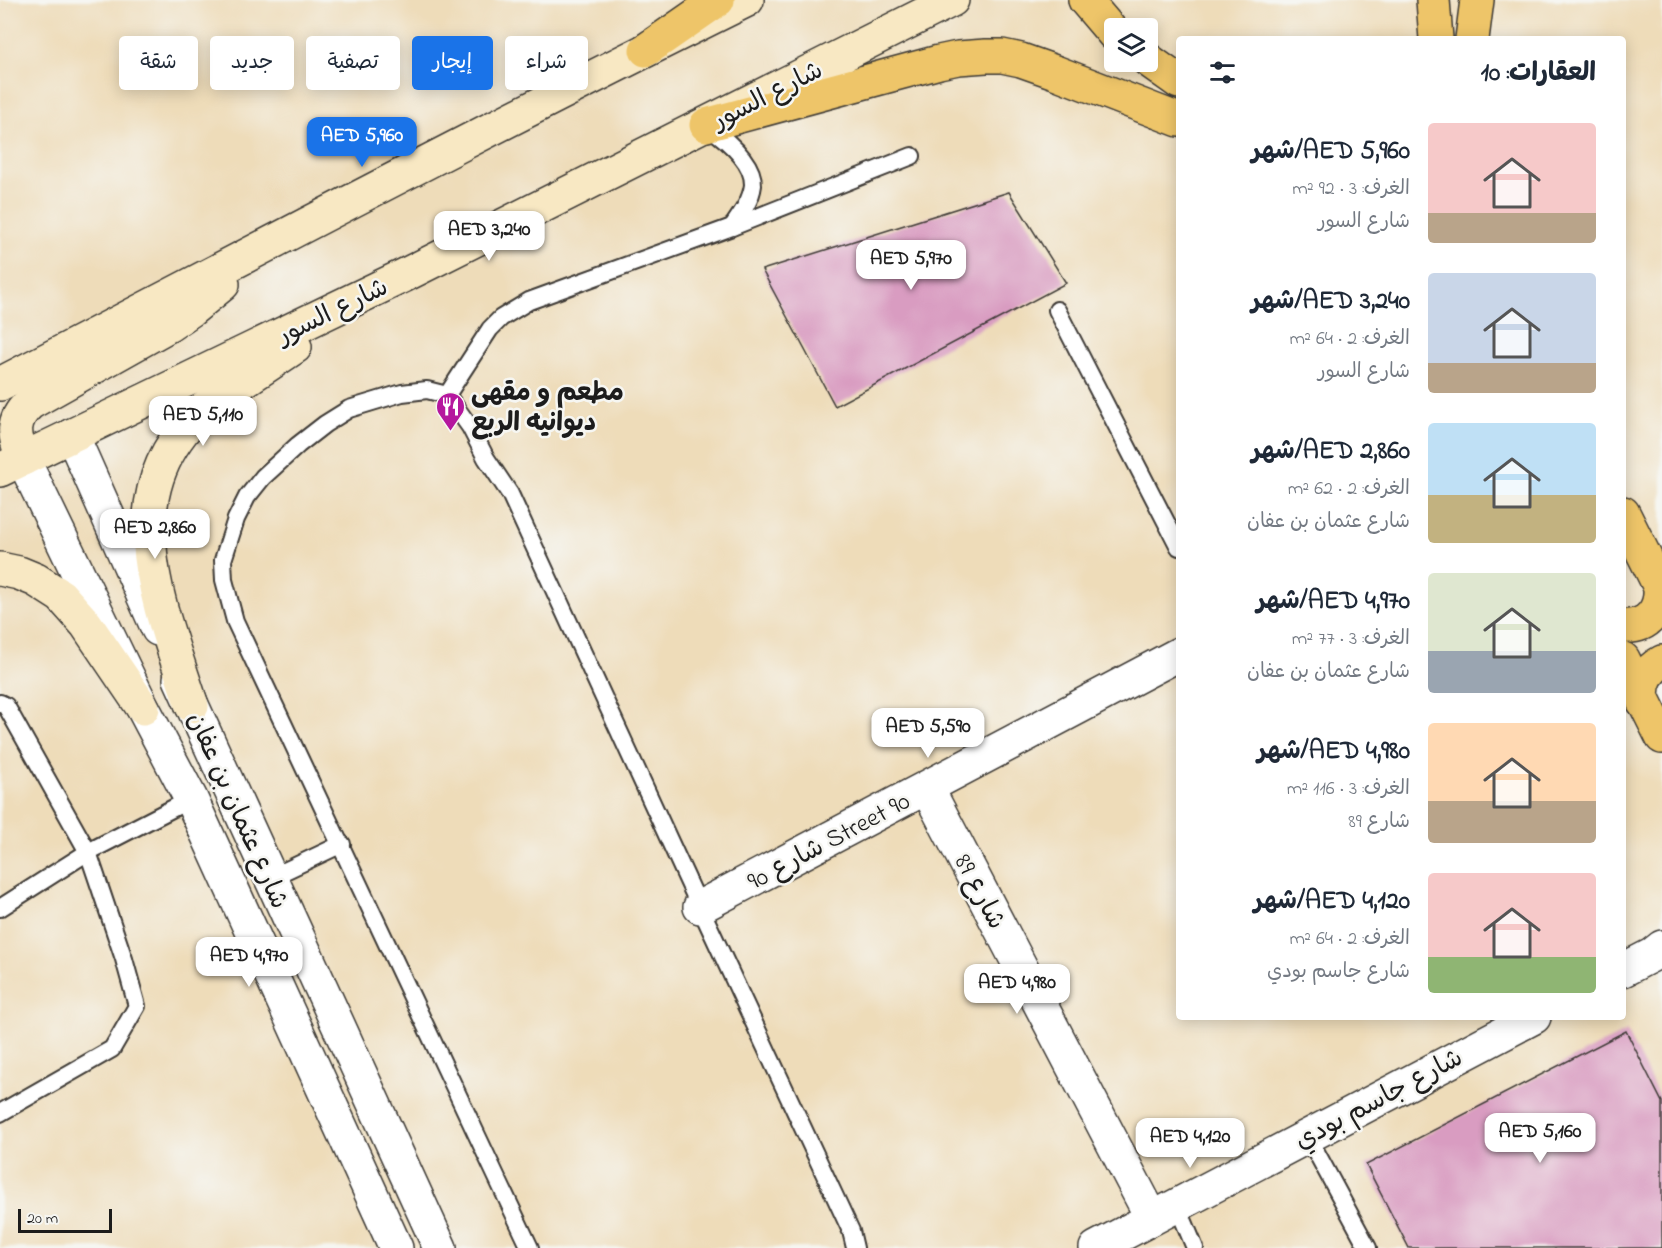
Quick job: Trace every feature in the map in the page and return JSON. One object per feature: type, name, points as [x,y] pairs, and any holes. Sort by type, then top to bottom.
[{"type":"main road","points":[[646,50],[718,0]]},
{"type":"main road","points":[[0,384],[269,243],[747,0]]},
{"type":"main road","name":"شارع السور","points":[[12,464],[405,275],[952,0]]},
{"type":"main road","points":[[1085,0],[1104,22]]},
{"type":"main road","points":[[1433,0],[1436,36]]},
{"type":"main road","points":[[1472,36],[1476,0]]},
{"type":"main road","points":[[706,125],[939,62],[986,56],[1002,56],[1038,65],[1176,119]]},
{"type":"main road","points":[[1158,67],[1176,80]]},
{"type":"main road","points":[[12,464],[16,425],[23,410],[41,396],[182,316],[269,243]]},
{"type":"main road","points":[[192,706],[152,569],[148,532],[149,516],[161,467],[183,430],[211,402],[405,275]]},
{"type":"main road","points":[[0,391],[26,391],[41,396],[58,412],[72,435]]},
{"type":"main road","points":[[1626,519],[1661,588],[1658,606],[1651,618],[1639,625],[1626,627]]},
{"type":"main road","points":[[0,569],[36,580],[61,596],[86,624],[143,708]]},
{"type":"main road","points":[[1643,701],[1642,688],[1647,675],[1651,669],[1662,662]]},
{"type":"main road","points":[[1626,665],[1662,736]]},
{"type":"street","name":"شارع عثمان بن عفان","points":[[72,435],[192,706],[440,1248]]},
{"type":"street","name":"شارع عثمان بن عفان","points":[[12,464],[191,800],[396,1248]]},
{"type":"street","name":"شارع 90 Street 90","points":[[699,907],[1176,656]]},
{"type":"street","name":"شارع 89","points":[[927,788],[1165,1211]]},
{"type":"street","points":[[1626,968],[1662,947]]},
{"type":"street","name":"شارع جاسم بودي","points":[[1096,1248],[1528,1020]]},
{"type":"lane","points":[[706,125],[737,152],[749,168],[752,177],[753,187],[746,207],[732,227]]},
{"type":"lane","points":[[447,395],[490,329],[513,309],[529,301],[732,227],[912,156]]},
{"type":"lane","points":[[1057,310],[1176,541]]},
{"type":"lane","points":[[530,1248],[342,844],[235,621],[224,580],[223,560],[236,519],[247,497],[263,477],[325,424],[349,409],[402,393],[427,390],[447,395],[470,427],[486,458],[510,494],[699,907],[851,1231],[855,1248]]},
{"type":"lane","points":[[0,703],[6,706],[88,852],[124,959],[137,1006],[112,1049],[0,1113]]},
{"type":"lane","points":[[0,908],[88,852],[191,800]]},
{"type":"lane","points":[[270,878],[342,844]]},
{"type":"lane","points":[[1307,1135],[1368,1248]]},
{"type":"lane","points":[[1165,1211],[1196,1248]]},
{"type":"building","points":[[1009,192],[1066,283],[835,406],[762,270]]},
{"type":"building","points":[[1626,1031],[1662,1102],[1662,1248],[1409,1248],[1366,1165]]},
{"type":"place","name":"مطعم و مقهى ديوانيه الربع","points":[[450,432]]}]
